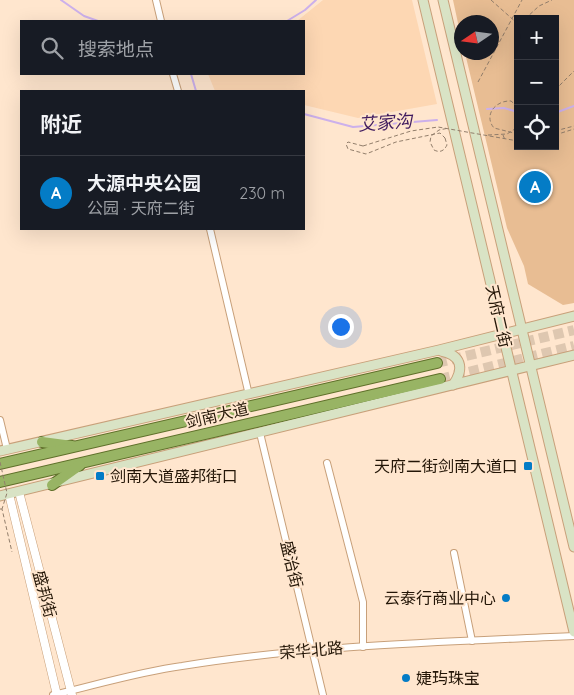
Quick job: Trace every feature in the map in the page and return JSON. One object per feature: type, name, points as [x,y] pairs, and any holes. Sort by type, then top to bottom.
[{"type":"highway","name":"剑南大道","points":[[0,463],[437,363]]},
{"type":"highway","name":"剑南大道","points":[[0,482],[440,379]]},
{"type":"highway","points":[[42,442],[81,446]]},
{"type":"highway","points":[[52,485],[85,462]]},
{"type":"main road","name":"天府二街","points":[[423,0],[574,632]]},
{"type":"main road","name":"天府二街","points":[[443,0],[574,547]]},
{"type":"main road","points":[[4,450],[249,395],[439,350],[503,334],[522,327],[574,316]]},
{"type":"main road","points":[[439,350],[452,354],[458,360],[460,372],[453,385]]},
{"type":"main road","points":[[9,494],[52,485],[511,369],[574,355]]},
{"type":"street","points":[[156,0],[161,20]]},
{"type":"street","points":[[173,75],[178,90]]},
{"type":"street","points":[[210,230],[249,395]]},
{"type":"street","points":[[0,420],[4,450]]},
{"type":"street","name":"盛治街","points":[[260,433],[323,695]]},
{"type":"street","points":[[327,464],[363,602],[363,647]]},
{"type":"street","name":"盛邦街","points":[[9,494],[71,693]]},
{"type":"street","name":"盛邦街","points":[[9,494],[56,695]]},
{"type":"street","points":[[454,553],[472,641]]},
{"type":"street","name":"荣华北路","points":[[56,695],[71,693],[127,676],[180,666],[312,649],[574,636]]},
{"type":"path","points":[[491,0],[512,19]]},
{"type":"path","points":[[478,82],[522,0]]},
{"type":"path","points":[[529,15],[539,6],[552,0]]},
{"type":"path","points":[[559,86],[574,71]]},
{"type":"path","points":[[514,133],[494,128],[490,124],[490,113],[496,105],[511,102],[515,105]]},
{"type":"path","points":[[450,128],[439,130],[430,136],[430,142],[434,150],[442,151],[447,145],[445,138],[440,133],[425,135],[361,154],[348,149],[346,144],[348,142],[356,146],[363,146],[411,131],[438,126],[450,128],[505,140],[514,141]]},
{"type":"path","points":[[559,130],[574,127]]},
{"type":"path","points":[[559,133],[574,127]]},
{"type":"path","points":[[485,136],[503,135],[514,129]]},
{"type":"path","points":[[503,135],[505,140]]},
{"type":"path","points":[[0,463],[7,493],[1,509],[12,552]]},
{"type":"shaded area","points":[[323,0],[412,0],[437,104],[358,118],[305,105],[305,90],[215,90],[208,75],[305,75],[305,20],[298,20]]},
{"type":"shaded area","points":[[453,0],[574,0],[574,303],[563,305],[528,284],[524,266],[507,228],[467,60],[499,60],[499,15],[456,15]]},
{"type":"waterway","points":[[61,0],[84,16],[95,20]]},
{"type":"waterway","points":[[289,20],[305,10],[316,0]]},
{"type":"waterway","name":"艾家沟","points":[[191,75],[196,90]]},
{"type":"waterway","name":"艾家沟","points":[[559,112],[574,106]]},
{"type":"waterway","name":"艾家沟","points":[[487,109],[504,108],[514,111]]},
{"type":"waterway","name":"艾家沟","points":[[305,114],[353,127],[437,120]]},
{"type":"tunnel","points":[[437,363],[574,330]]},
{"type":"tunnel","points":[[440,379],[574,346]]},
{"type":"place","name":"大源中央公园","points":[[535,187]]},
{"type":"place","name":"天府二街剑南大道口","points":[[528,466]]},
{"type":"place","name":"剑南大道盛邦街口","points":[[100,476]]},
{"type":"place","name":"云泰行商业中心","points":[[506,598]]},
{"type":"place","name":"婕玙珠宝","points":[[406,678]]}]
